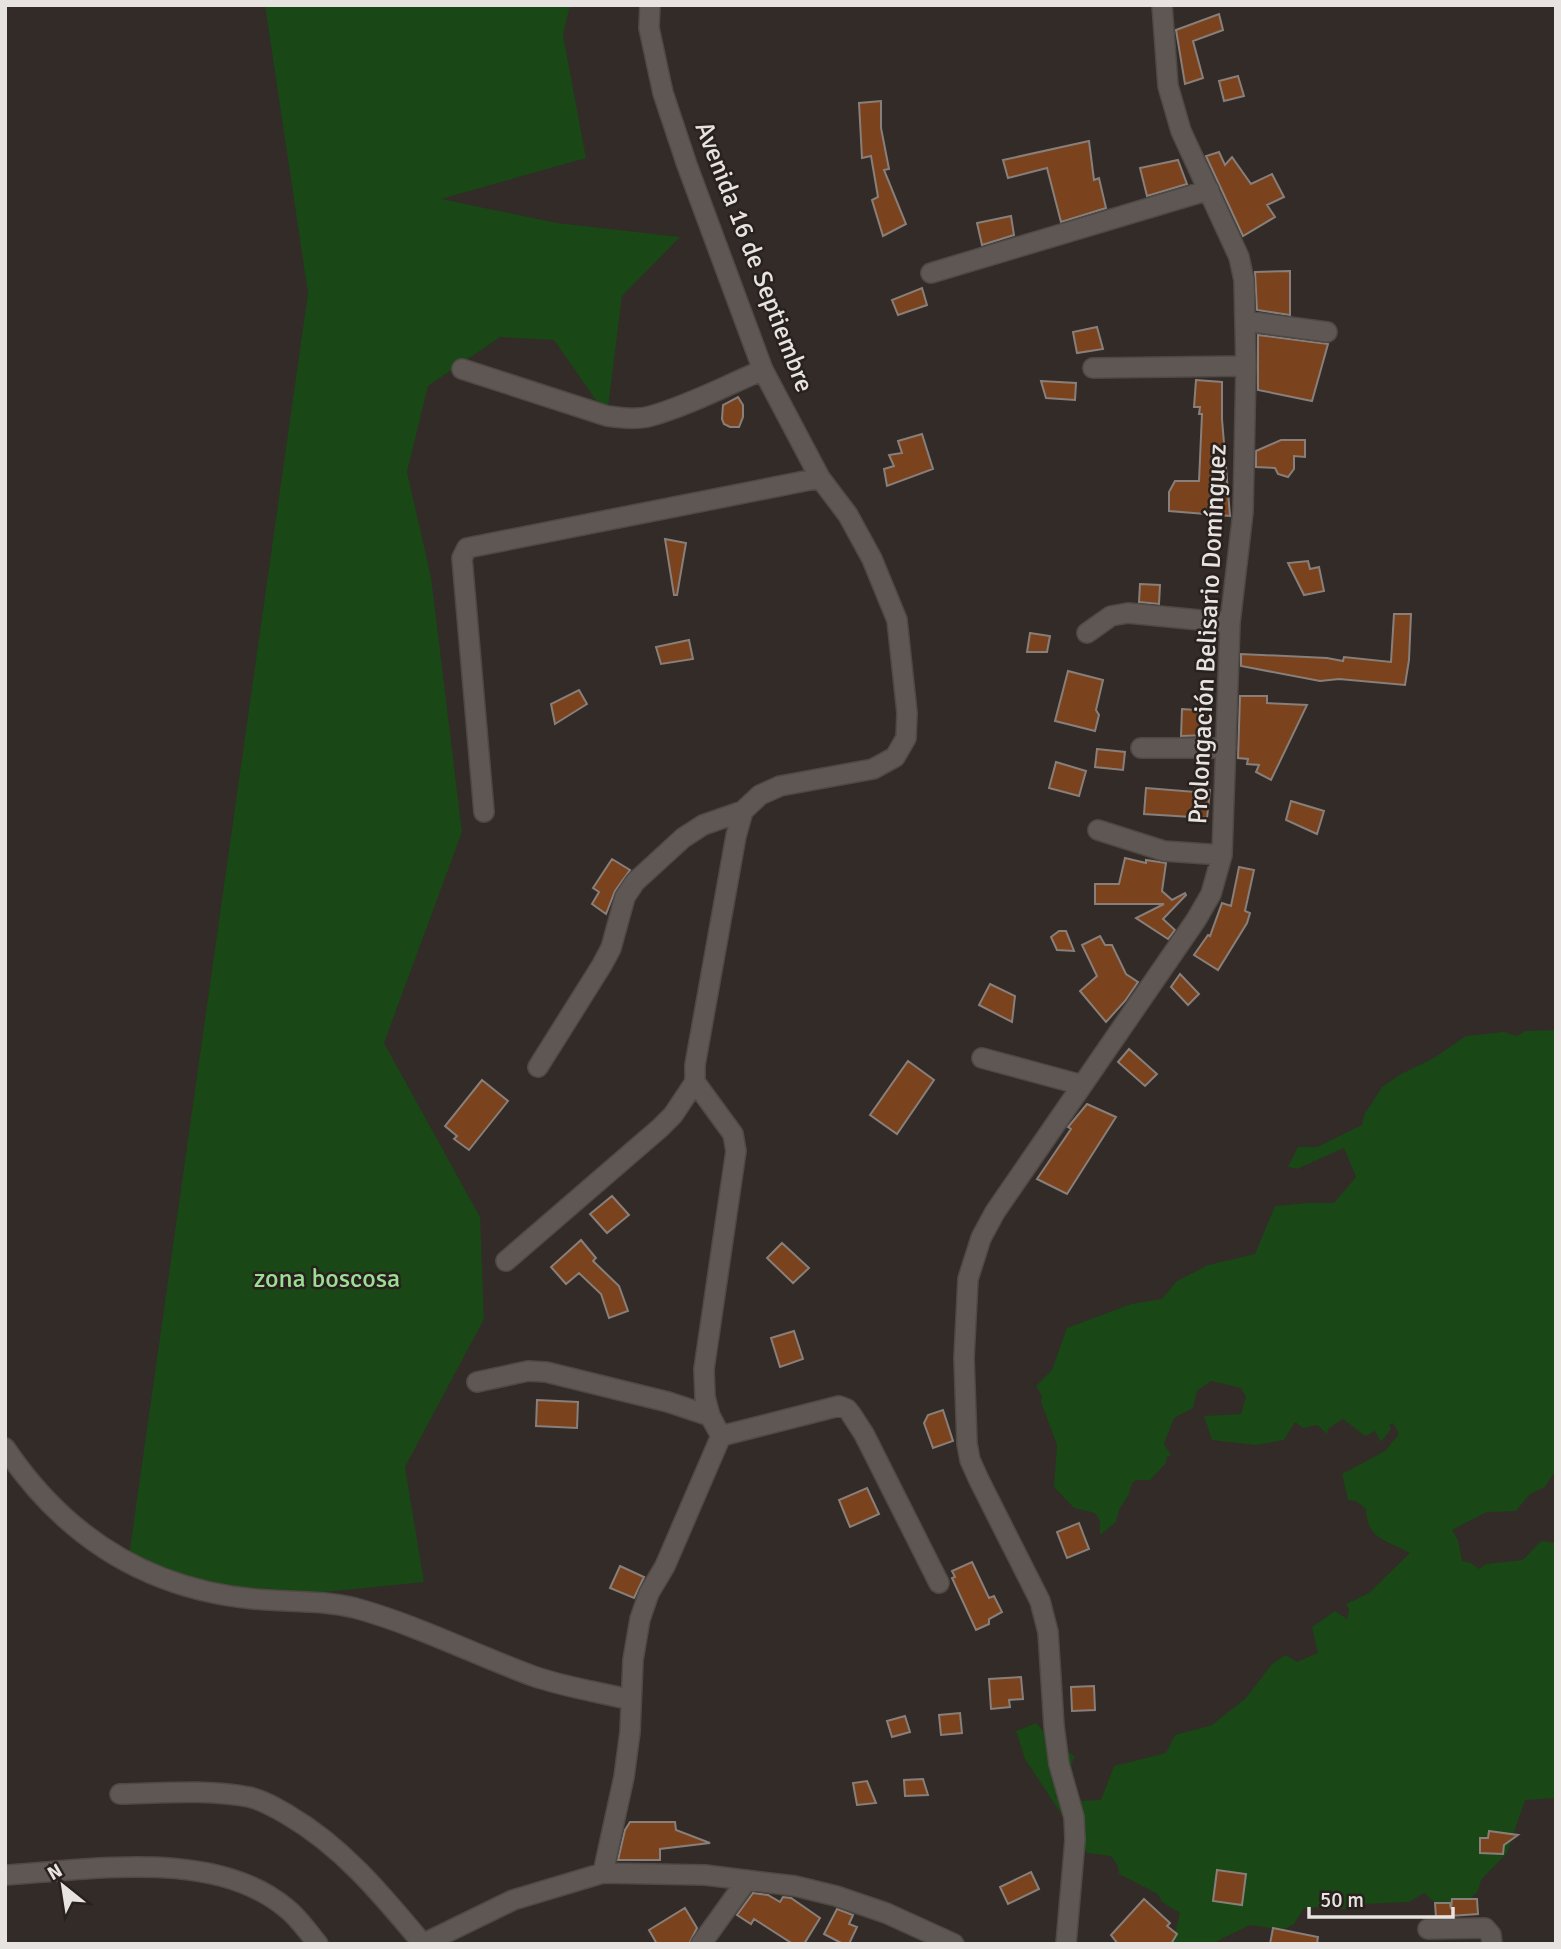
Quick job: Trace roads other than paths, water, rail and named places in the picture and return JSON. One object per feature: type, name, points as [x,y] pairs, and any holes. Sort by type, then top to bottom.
[{"type":"street","name":"Avenida 16 de Septiembre","points":[[538,1067],[611,948],[622,904],[635,882],[683,838],[703,825],[743,811],[760,795],[780,786],[873,769],[895,757],[906,738],[907,713],[897,620],[872,559],[848,515],[820,478],[763,370],[663,93],[649,28],[650,5]]},
{"type":"street","name":"Prolongación Belisario Domínguez","points":[[1066,1944],[1075,1840],[1074,1816],[1059,1764],[1048,1632],[1040,1601],[970,1460],[964,1358],[968,1279],[981,1238],[995,1212],[1196,920],[1211,894],[1222,855],[1230,622],[1243,512],[1246,366],[1244,280],[1239,257],[1181,131],[1168,86],[1163,5]]},
{"type":"street","points":[[931,273],[1209,190]]},
{"type":"street","points":[[1245,321],[1327,331]]},
{"type":"street","points":[[1093,368],[1246,366]]},
{"type":"street","points":[[462,369],[607,416],[630,419],[650,416],[675,407],[763,370]]},
{"type":"street","points":[[484,812],[462,558],[467,548],[820,478]]},
{"type":"street","points":[[1087,633],[1111,616],[1128,613],[1230,622]]},
{"type":"street","points":[[1142,748],[1226,748]]},
{"type":"street","points":[[506,1261],[660,1128],[673,1115],[695,1082],[695,1065],[736,835],[743,811]]},
{"type":"street","points":[[1098,830],[1164,851],[1186,855],[1222,855]]},
{"type":"street","points":[[982,1058],[1082,1085]]},
{"type":"street","points":[[695,1082],[733,1134],[736,1151],[704,1369],[705,1397],[710,1416],[721,1436]]},
{"type":"street","points":[[477,1382],[528,1371],[546,1372],[668,1402],[710,1416]]},
{"type":"street","points":[[721,1436],[839,1406],[852,1415],[939,1583]]},
{"type":"street","points":[[603,1873],[624,1777],[630,1732],[633,1660],[640,1619],[649,1593],[665,1566],[721,1436]]},
{"type":"street","points":[[5,1448],[25,1478],[72,1526],[146,1573],[218,1595],[309,1601],[352,1607],[408,1624],[534,1676],[631,1700]]},
{"type":"street","points":[[120,1794],[204,1793],[251,1797],[271,1806],[296,1820],[343,1854],[423,1944],[513,1900],[603,1873],[705,1875],[795,1886],[886,1913],[938,1942]]},
{"type":"street","points":[[5,1875],[154,1866],[198,1871],[240,1880],[286,1908],[318,1944]]},
{"type":"street","points":[[701,1944],[747,1880]]},
{"type":"street","points":[[1428,1929],[1485,1928],[1491,1935],[1492,1944]]},
{"type":"park label","name":"zona boscosa","points":[[327,1279]]}]
